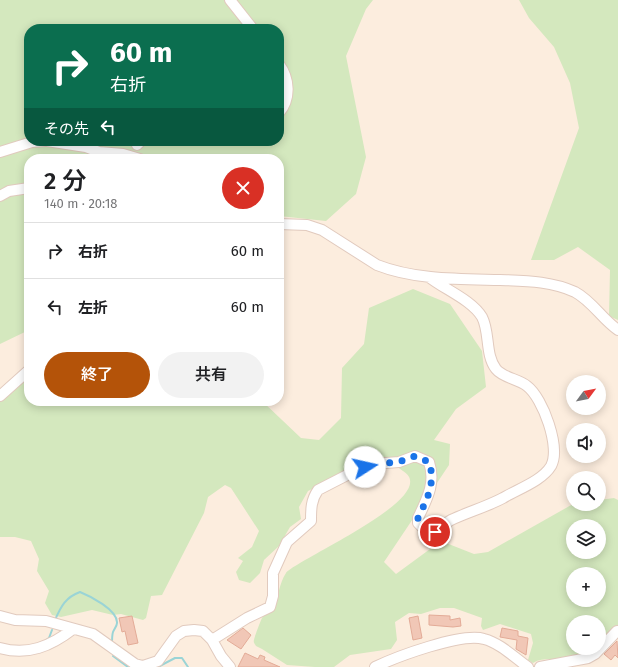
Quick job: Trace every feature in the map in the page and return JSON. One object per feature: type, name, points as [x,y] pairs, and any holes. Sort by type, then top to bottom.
[{"type":"street","points":[[230,0],[249,24]]},
{"type":"street","points":[[284,75],[287,81],[288,96],[284,107]]},
{"type":"street","points":[[0,152],[24,144]]},
{"type":"street","points":[[79,146],[86,147],[94,154]]},
{"type":"street","points":[[0,196],[8,191],[24,189]]},
{"type":"street","points":[[284,224],[307,225],[322,230],[377,265],[387,268],[429,277],[534,281],[558,285],[576,293],[591,304],[618,330]]},
{"type":"street","points":[[212,640],[247,618],[270,607],[273,596],[273,573],[287,542],[311,521],[312,499],[318,490],[349,474],[374,464],[399,462],[415,456],[429,462],[432,473],[431,488],[418,518],[418,523],[427,532],[435,532],[448,522],[489,505],[543,475],[551,466],[554,457],[549,422],[535,393],[527,385],[497,371],[492,359],[481,316],[464,301],[429,277]]},
{"type":"street","points":[[0,396],[24,374]]},
{"type":"street","points":[[0,616],[16,620],[46,621],[93,634],[135,664],[143,666],[158,661],[176,636],[184,631],[203,631],[212,640],[221,656],[230,667]]},
{"type":"street","points":[[0,648],[19,652],[38,649],[58,640],[73,629]]},
{"type":"street","points":[[540,667],[588,658],[595,654],[617,631]]},
{"type":"street","points":[[375,667],[396,657],[432,646],[457,640],[484,638],[528,667]]},
{"type":"green space","points":[[0,0],[373,0],[366,9],[346,56],[366,157],[356,194],[326,221],[284,217],[284,154],[24,154],[24,332],[0,344]]},
{"type":"green space","points":[[519,0],[618,0],[618,320],[609,316],[610,270],[578,247],[554,260],[531,260],[579,128],[570,83],[554,47],[529,18]]},
{"type":"green space","points":[[413,289],[450,304],[482,351],[486,387],[456,409],[434,440],[450,444],[449,465],[384,562],[396,574],[441,541],[474,554],[488,552],[566,508],[566,511],[606,511],[606,499],[614,498],[618,500],[618,637],[606,639],[606,615],[566,615],[566,655],[583,655],[568,659],[544,659],[533,663],[528,660],[533,643],[531,634],[500,624],[483,630],[481,626],[482,618],[454,608],[440,608],[421,614],[409,613],[395,622],[397,640],[391,649],[350,655],[334,667],[287,665],[256,646],[254,641],[261,619],[273,607],[286,573],[387,511],[404,496],[410,482],[403,471],[388,460],[377,457],[308,491],[299,507],[301,519],[290,527],[279,546],[264,560],[260,573],[250,583],[239,580],[236,572],[243,561],[238,558],[252,547],[259,531],[231,488],[225,485],[208,497],[204,513],[162,595],[151,596],[146,618],[143,620],[121,614],[113,615],[92,610],[61,617],[52,615],[45,603],[49,591],[37,571],[39,559],[31,541],[15,537],[0,537],[0,401],[24,373],[24,406],[267,406],[301,438],[319,440],[341,418],[342,368],[364,344],[369,308]]},
{"type":"building","points":[[429,615],[450,616],[450,620],[460,618],[461,626],[453,627],[429,625]]},
{"type":"building","points":[[132,616],[138,643],[128,645],[125,631],[122,632],[119,618]]},
{"type":"building","points":[[418,616],[422,638],[413,640],[409,618]]},
{"type":"building","points":[[243,628],[251,635],[241,649],[227,640]]},
{"type":"building","points":[[502,628],[518,631],[518,636],[528,638],[526,655],[516,649],[517,640],[500,637]]},
{"type":"building","points":[[617,641],[618,658],[615,655],[611,660],[605,655],[606,652]]},
{"type":"building","points":[[245,653],[258,659],[260,655],[265,657],[264,660],[280,667],[238,667]]},
{"type":"waterway","points":[[55,620],[64,603],[80,592],[103,604],[113,613],[117,624],[113,633],[112,644]]},
{"type":"waterway","points":[[45,641],[49,638],[52,630]]},
{"type":"waterway","points":[[113,656],[128,667]]},
{"type":"waterway","points":[[158,667],[175,658],[182,658],[188,667]]},
{"type":"route","points":[[365,467],[374,464],[390,464],[415,456],[429,462],[432,473],[431,488],[418,518],[418,523],[427,532],[435,532]]}]
